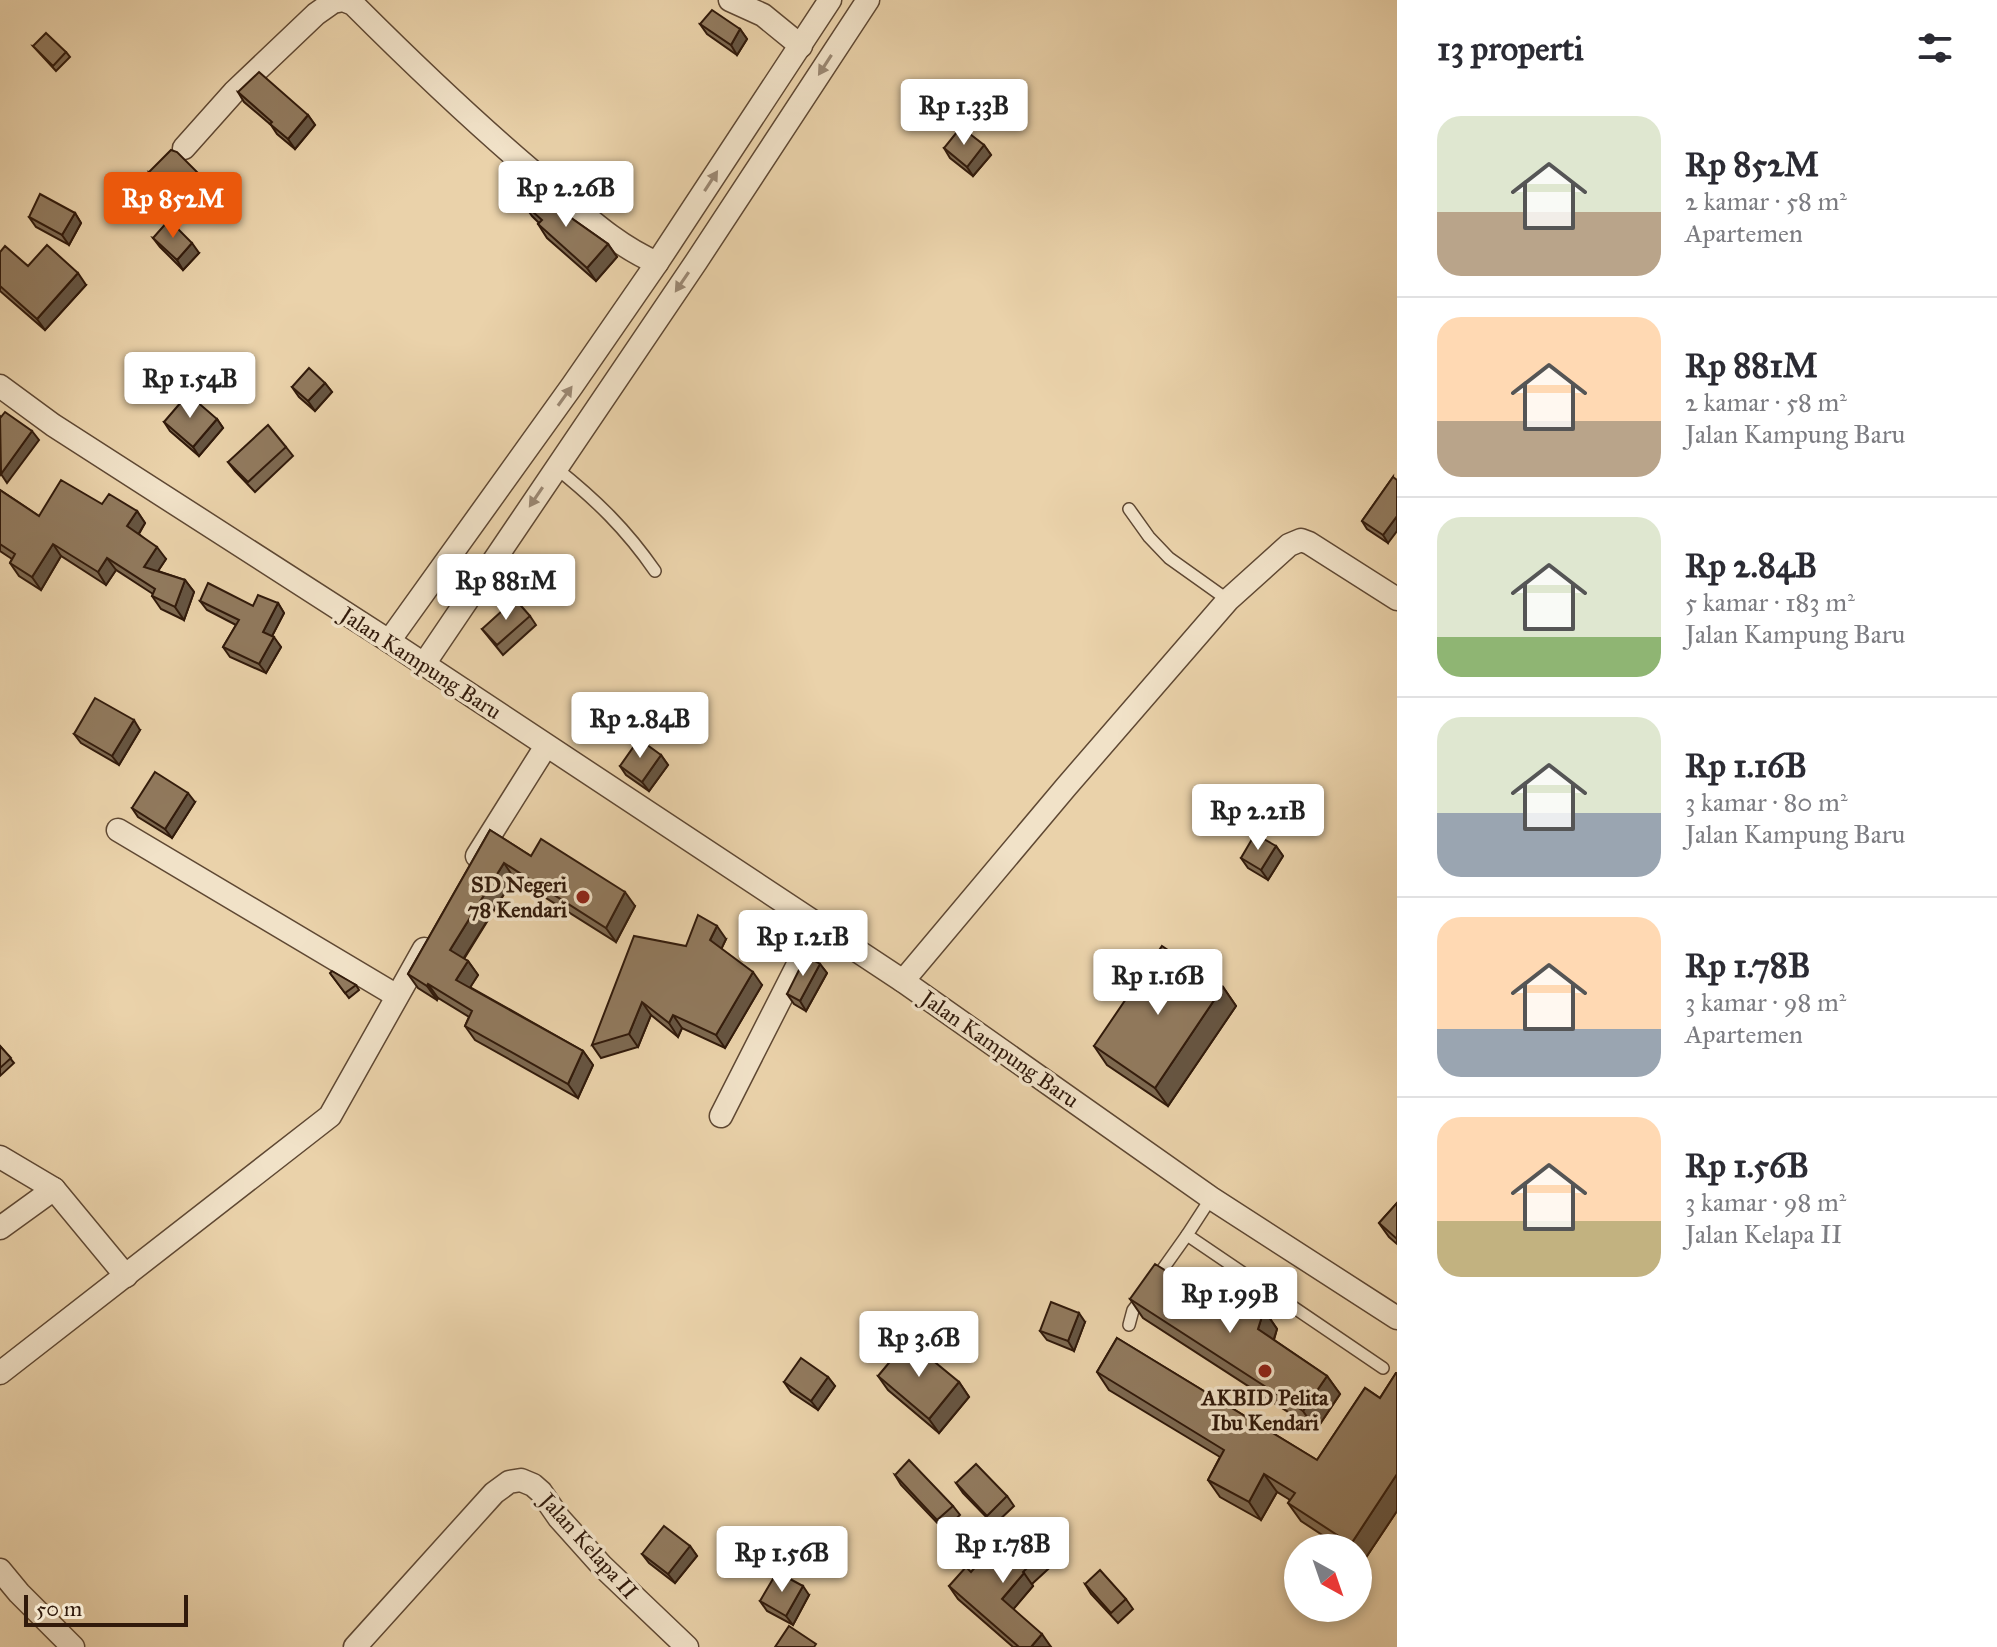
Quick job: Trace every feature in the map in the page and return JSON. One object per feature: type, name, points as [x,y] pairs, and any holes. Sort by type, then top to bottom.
[{"type":"street","points":[[184,148],[234,92],[316,14],[333,2],[343,0],[353,4],[453,102],[532,171],[623,246],[657,263]]},
{"type":"street","points":[[730,0],[763,15],[801,46]]},
{"type":"street","points":[[389,641],[657,263],[830,0]]},
{"type":"street","points":[[424,664],[696,262],[868,0]]},
{"type":"street","name":"Jalan Kampung Baru","points":[[0,386],[53,425],[389,641],[903,981],[1211,1198],[1397,1318]]},
{"type":"street","points":[[903,981],[1228,600],[1289,545],[1301,540],[1309,543],[1397,599]]},
{"type":"street","points":[[464,880],[546,746]]},
{"type":"street","points":[[118,830],[397,996]]},
{"type":"street","points":[[721,1116],[818,925]]},
{"type":"street","points":[[0,1373],[330,1116],[434,932]]},
{"type":"street","points":[[0,1157],[54,1189],[126,1276]]},
{"type":"street","points":[[0,1228],[54,1189]]},
{"type":"street","name":"Jalan Kelapa II","points":[[355,1647],[494,1493],[509,1482],[521,1480],[541,1492],[559,1518],[602,1566],[687,1647]]},
{"type":"street","points":[[0,1570],[73,1647]]},
{"type":"lane","points":[[556,468],[596,501],[637,545],[655,571]]},
{"type":"lane","points":[[1129,509],[1169,558],[1228,600]]},
{"type":"lane","points":[[1129,1325],[1133,1310],[1211,1198]]},
{"type":"lane","points":[[1187,1235],[1383,1368]]},
{"type":"building","points":[[712,10],[740,29],[731,45],[700,24]]},
{"type":"building","points":[[46,33],[66,52],[53,66],[33,46]]},
{"type":"building","points":[[259,72],[308,115],[288,139],[238,92]]},
{"type":"building","points":[[961,127],[984,145],[967,167],[944,148]]},
{"type":"building","points":[[171,150],[177,152],[209,184],[184,209],[149,172]]},
{"type":"building","points":[[537,188],[608,244],[587,268],[538,224],[542,220],[523,203]]},
{"type":"building","points":[[40,194],[75,213],[62,235],[29,217]]},
{"type":"building","points":[[169,220],[192,243],[177,260],[153,238]]},
{"type":"building","points":[[47,245],[78,273],[37,319],[0,286],[0,252],[5,246],[28,266]]},
{"type":"building","points":[[309,368],[325,383],[308,401],[292,387]]},
{"type":"building","points":[[188,394],[217,419],[193,447],[164,422]]},
{"type":"building","points":[[5,412],[32,431],[1,474],[0,416]]},
{"type":"building","points":[[268,425],[286,447],[248,482],[228,462]]},
{"type":"building","points":[[1393,477],[1397,480],[1397,516],[1383,535],[1362,521]]},
{"type":"building","points":[[61,480],[102,504],[109,494],[137,511],[127,526],[157,547],[144,567],[185,580],[175,607],[152,596],[155,589],[107,558],[98,572],[53,544],[32,577],[10,563],[15,554],[0,544],[0,490],[39,516]]},
{"type":"building","points":[[208,583],[253,606],[258,595],[278,603],[263,632],[274,637],[259,664],[223,647],[239,620],[200,601]]},
{"type":"building","points":[[515,599],[530,616],[497,645],[482,629]]},
{"type":"building","points":[[95,698],[134,720],[112,756],[74,734]]},
{"type":"building","points":[[639,739],[661,755],[642,782],[620,766]]},
{"type":"building","points":[[155,772],[188,793],[165,829],[132,808]]},
{"type":"building","points":[[490,830],[531,856],[541,839],[625,892],[606,928],[504,863],[450,950],[468,961],[456,980],[583,1051],[568,1084],[465,1026],[472,1011],[408,974]]},
{"type":"building","points":[[1255,834],[1276,846],[1261,870],[1241,858]]},
{"type":"building","points":[[698,915],[717,926],[710,940],[753,972],[716,1035],[673,1015],[669,1023],[642,1002],[629,1034],[592,1045],[634,936],[686,946]]},
{"type":"building","points":[[1162,946],[1223,987],[1155,1088],[1094,1046]]},
{"type":"building","points":[[806,956],[820,964],[800,1001],[787,994]]},
{"type":"building","points":[[332,971],[356,985],[345,993],[330,973]]},
{"type":"building","points":[[0,1046],[11,1058],[0,1068]]},
{"type":"building","points":[[1397,1203],[1397,1239],[1379,1223]]},
{"type":"building","name":"AKBID Pelita Ibu Kendari","points":[[1155,1264],[1226,1308],[1242,1295],[1264,1310],[1258,1329],[1327,1376],[1303,1411],[1130,1299]]},
{"type":"building","points":[[1051,1302],[1079,1313],[1068,1341],[1040,1331]]},
{"type":"building","points":[[1117,1338],[1317,1460],[1365,1388],[1380,1398],[1397,1373],[1397,1474],[1358,1534],[1336,1534],[1288,1503],[1295,1493],[1264,1474],[1249,1502],[1208,1480],[1224,1450],[1097,1372]]},
{"type":"building","points":[[908,1340],[959,1382],[929,1419],[878,1376]]},
{"type":"building","points":[[801,1358],[828,1377],[811,1401],[784,1382]]},
{"type":"building","points":[[909,1460],[953,1506],[937,1520],[895,1475]]},
{"type":"building","points":[[976,1464],[1007,1496],[987,1516],[956,1483]]},
{"type":"building","points":[[1029,1523],[1050,1546],[1023,1572],[1002,1599],[1042,1634],[1031,1647],[1019,1647],[949,1586],[966,1567],[971,1572],[993,1547],[999,1551]]},
{"type":"building","points":[[664,1526],[690,1546],[668,1574],[642,1554]]},
{"type":"building","points":[[1100,1570],[1126,1599],[1111,1613],[1085,1584]]},
{"type":"building","points":[[777,1572],[803,1586],[786,1616],[760,1601]]},
{"type":"building","points":[[789,1626],[816,1644],[814,1647],[775,1647]]},
{"type":"place","name":"SD Negeri 78 Kendari","points":[[583,897]]},
{"type":"place","name":"AKBID Pelita Ibu Kendari","points":[[1265,1371]]}]
